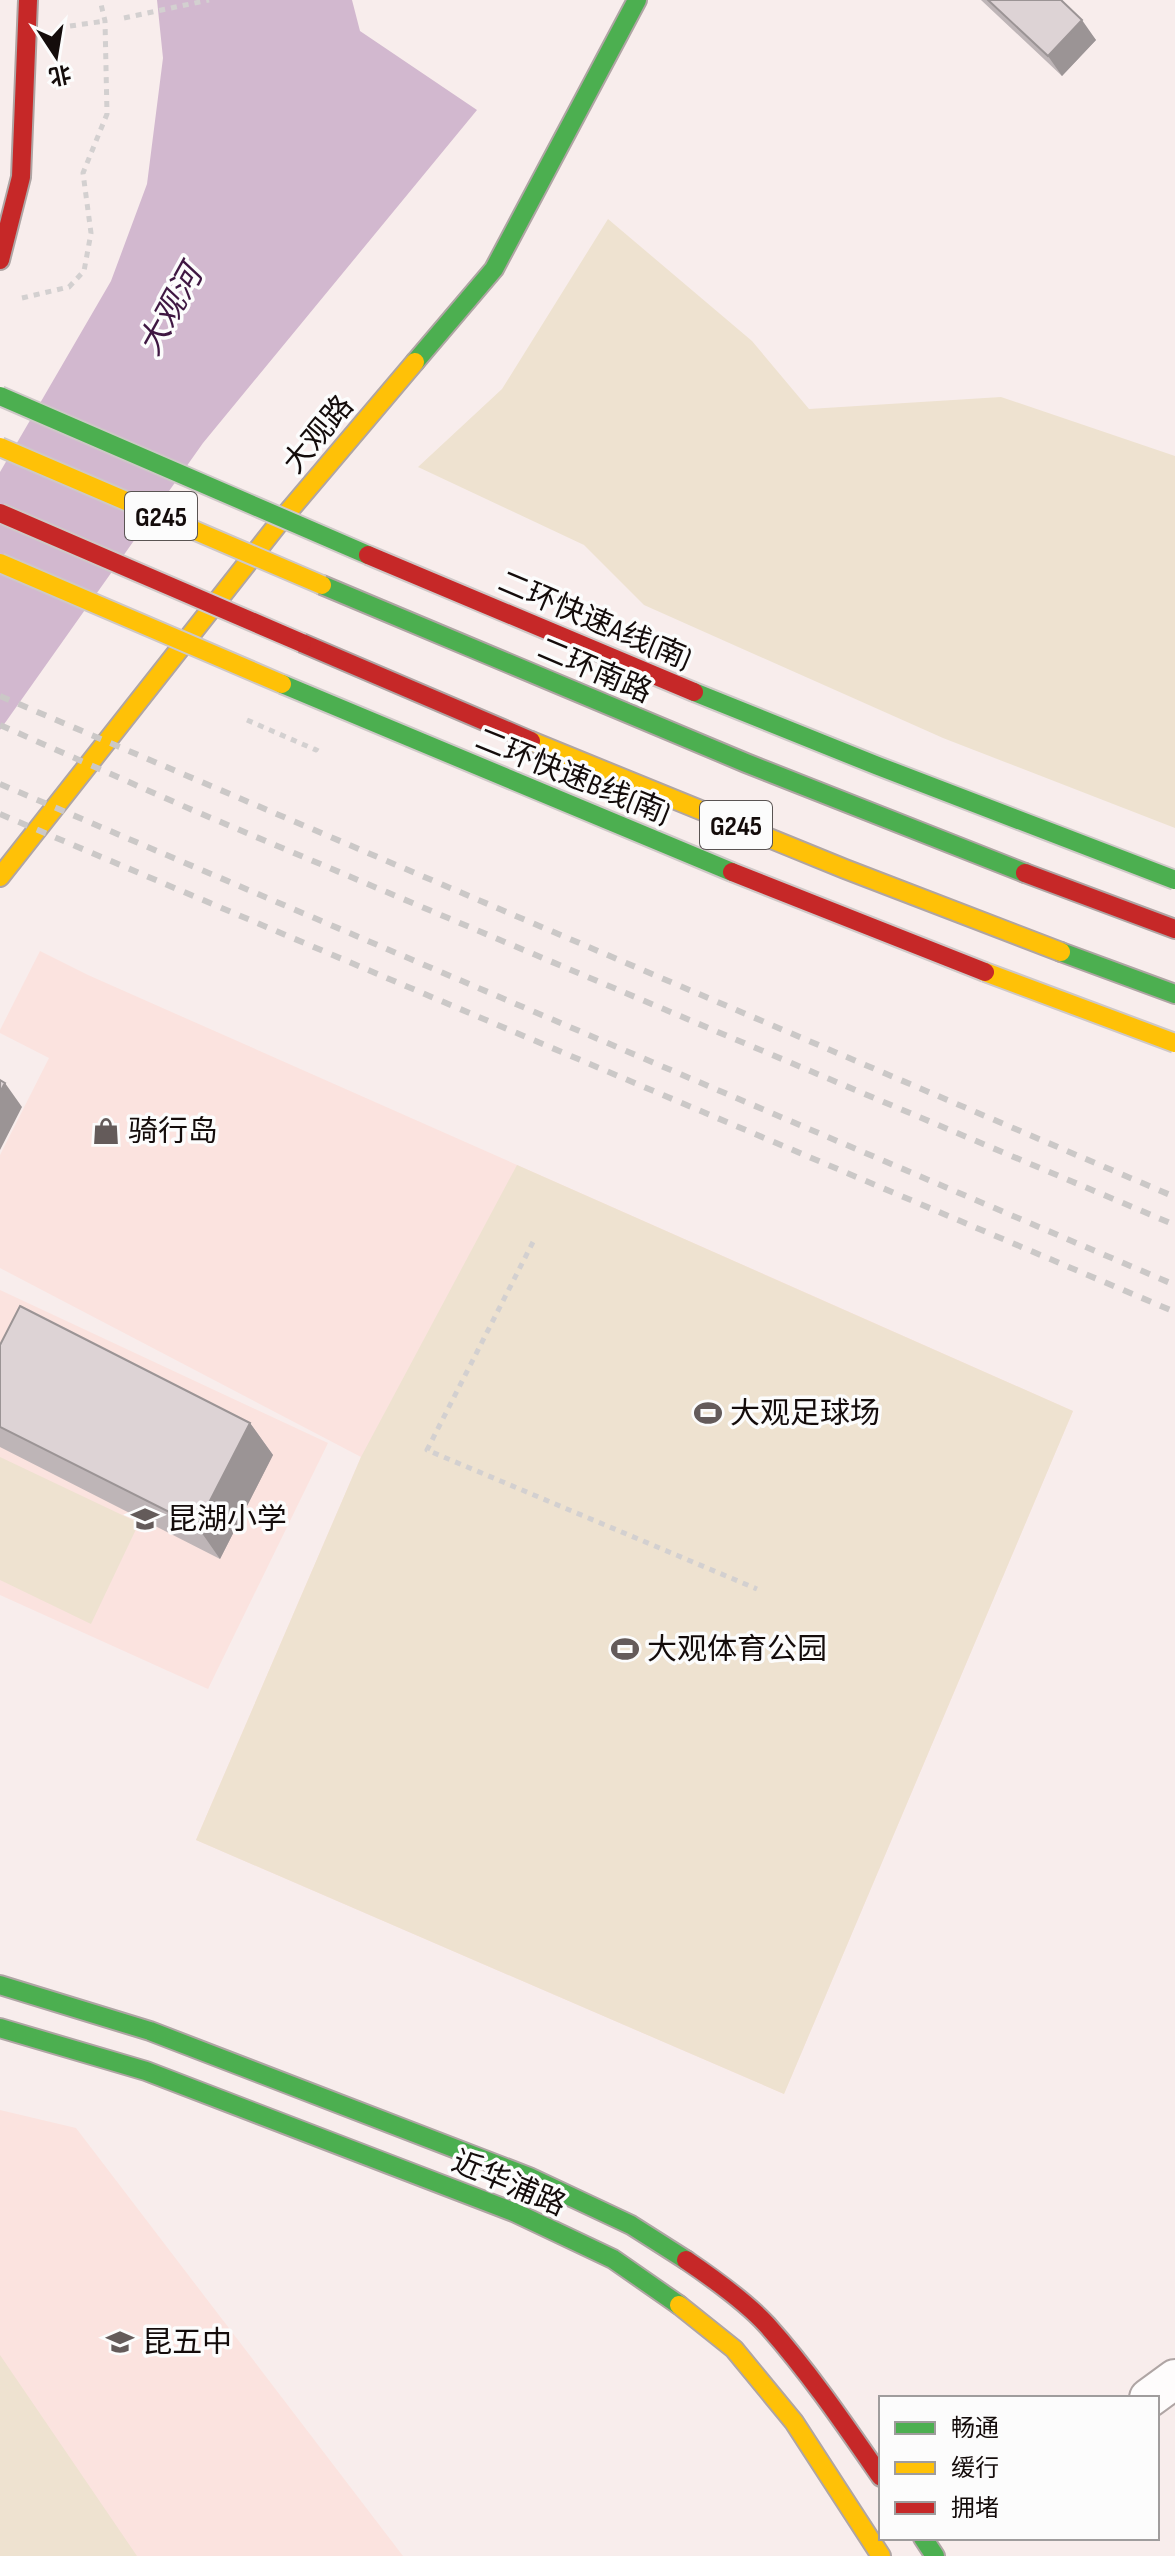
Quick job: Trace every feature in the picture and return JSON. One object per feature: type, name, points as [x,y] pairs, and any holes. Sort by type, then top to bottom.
[{"type":"main road","points":[[0,260],[21,177],[28,0]]},
{"type":"main road","name":"大观路","points":[[0,877],[282,519],[494,269],[637,0]]},
{"type":"main road","name":"二环快速A线(南)","points":[[0,396],[436,584],[751,715],[1175,880]]},
{"type":"main road","name":"二环南路","points":[[0,447],[760,768],[1175,929]]},
{"type":"main road","name":"G245","points":[[0,513],[724,820],[1175,994]]},
{"type":"main road","name":"二环快速B线(南)","points":[[0,563],[597,817],[884,933],[1175,1043]]},
{"type":"main road","name":"近华浦路","points":[[0,1985],[150,2031],[529,2177],[631,2225],[702,2271],[765,2323],[826,2398],[879,2474]]},
{"type":"main road","name":"近华浦路","points":[[0,2028],[146,2071],[516,2213],[613,2259],[675,2302],[734,2349],[794,2422],[881,2556]]},
{"type":"street","points":[[1152,2396],[1175,2379]]},
{"type":"path","points":[[14,301],[69,287],[84,271],[91,233],[83,173],[107,114],[105,21],[100,0]]},
{"type":"path","points":[[124,18],[209,0]]},
{"type":"path","points":[[247,720],[316,750]]},
{"type":"path","points":[[533,1242],[427,1450],[757,1589]]},
{"type":"shaded area","points":[[608,219],[752,341],[809,409],[1001,397],[1175,456],[1175,828],[943,738],[644,605],[584,545],[418,467],[502,389]]},
{"type":"shaded area","name":"大观体育公园","points":[[40,951],[1073,1411],[784,2094],[196,1840],[361,1457],[0,1268],[0,1155],[49,1058],[0,1033],[0,1030]]},
{"type":"shaded area","name":"大观体育公园","points":[[517,1165],[1073,1411],[784,2094],[196,1840],[361,1457]]},
{"type":"shaded area","name":"昆湖小学","points":[[0,1290],[328,1443],[208,1689],[0,1595]]},
{"type":"shaded area","points":[[0,1457],[139,1523],[91,1624],[0,1580]]},
{"type":"shaded area","name":"昆五中","points":[[0,2110],[76,2128],[403,2556],[0,2556]]},
{"type":"shaded area","points":[[0,2355],[137,2556],[0,2556]]},
{"type":"water","name":"大观河","points":[[157,0],[352,0],[360,31],[477,110],[203,443],[0,730],[0,472],[111,281],[147,184],[163,58]]},
{"type":"building","points":[[988,0],[1061,0],[1082,20],[1048,56]]},
{"type":"building","points":[[20,1306],[250,1423],[197,1526],[0,1427],[0,1345]]},
{"type":"railway","points":[[0,696],[1175,1197]]},
{"type":"railway","points":[[0,725],[190,809],[1175,1225]]},
{"type":"railway","points":[[0,784],[1175,1285]]},
{"type":"railway","points":[[0,814],[1175,1312]]},
{"type":"traffic: fast","points":[[415,362],[494,269],[637,0]]},
{"type":"traffic: fast","points":[[0,396],[368,555]]},
{"type":"traffic: fast","points":[[322,585],[746,763],[1025,873]]},
{"type":"traffic: fast","points":[[282,684],[732,872]]},
{"type":"traffic: fast","points":[[694,692],[1175,880]]},
{"type":"traffic: fast","points":[[1061,952],[1175,994]]},
{"type":"traffic: fast","points":[[0,1985],[150,2031],[529,2177],[631,2225],[686,2260]]},
{"type":"traffic: fast","points":[[0,2028],[146,2071],[516,2213],[613,2259],[679,2305]]},
{"type":"traffic: fast","points":[[924,2540],[935,2556]]},
{"type":"traffic: slow","points":[[0,877],[282,519],[415,362]]},
{"type":"traffic: slow","points":[[0,447],[322,585]]},
{"type":"traffic: slow","points":[[0,563],[282,684]]},
{"type":"traffic: slow","points":[[531,741],[845,869],[1061,952]]},
{"type":"traffic: slow","points":[[985,972],[1175,1043]]},
{"type":"traffic: slow","points":[[679,2305],[734,2349],[794,2422],[881,2556]]},
{"type":"traffic: jam","points":[[0,260],[21,177],[28,0]]},
{"type":"traffic: jam","points":[[0,513],[302,643]]},
{"type":"traffic: jam","points":[[368,555],[694,692]]},
{"type":"traffic: jam","points":[[302,643],[531,741]]},
{"type":"traffic: jam","points":[[732,872],[985,972]]},
{"type":"traffic: jam","points":[[1025,873],[1175,929]]},
{"type":"traffic: jam","points":[[686,2260],[739,2299],[767,2325],[812,2380],[879,2474]]},
{"type":"place","name":"骑行岛","points":[[106,1131]]},
{"type":"place","name":"大观足球场","points":[[708,1413]]},
{"type":"place","name":"昆湖小学","points":[[145,1519]]},
{"type":"place","name":"大观体育公园","points":[[625,1649]]},
{"type":"place","name":"昆五中","points":[[120,2342]]}]
